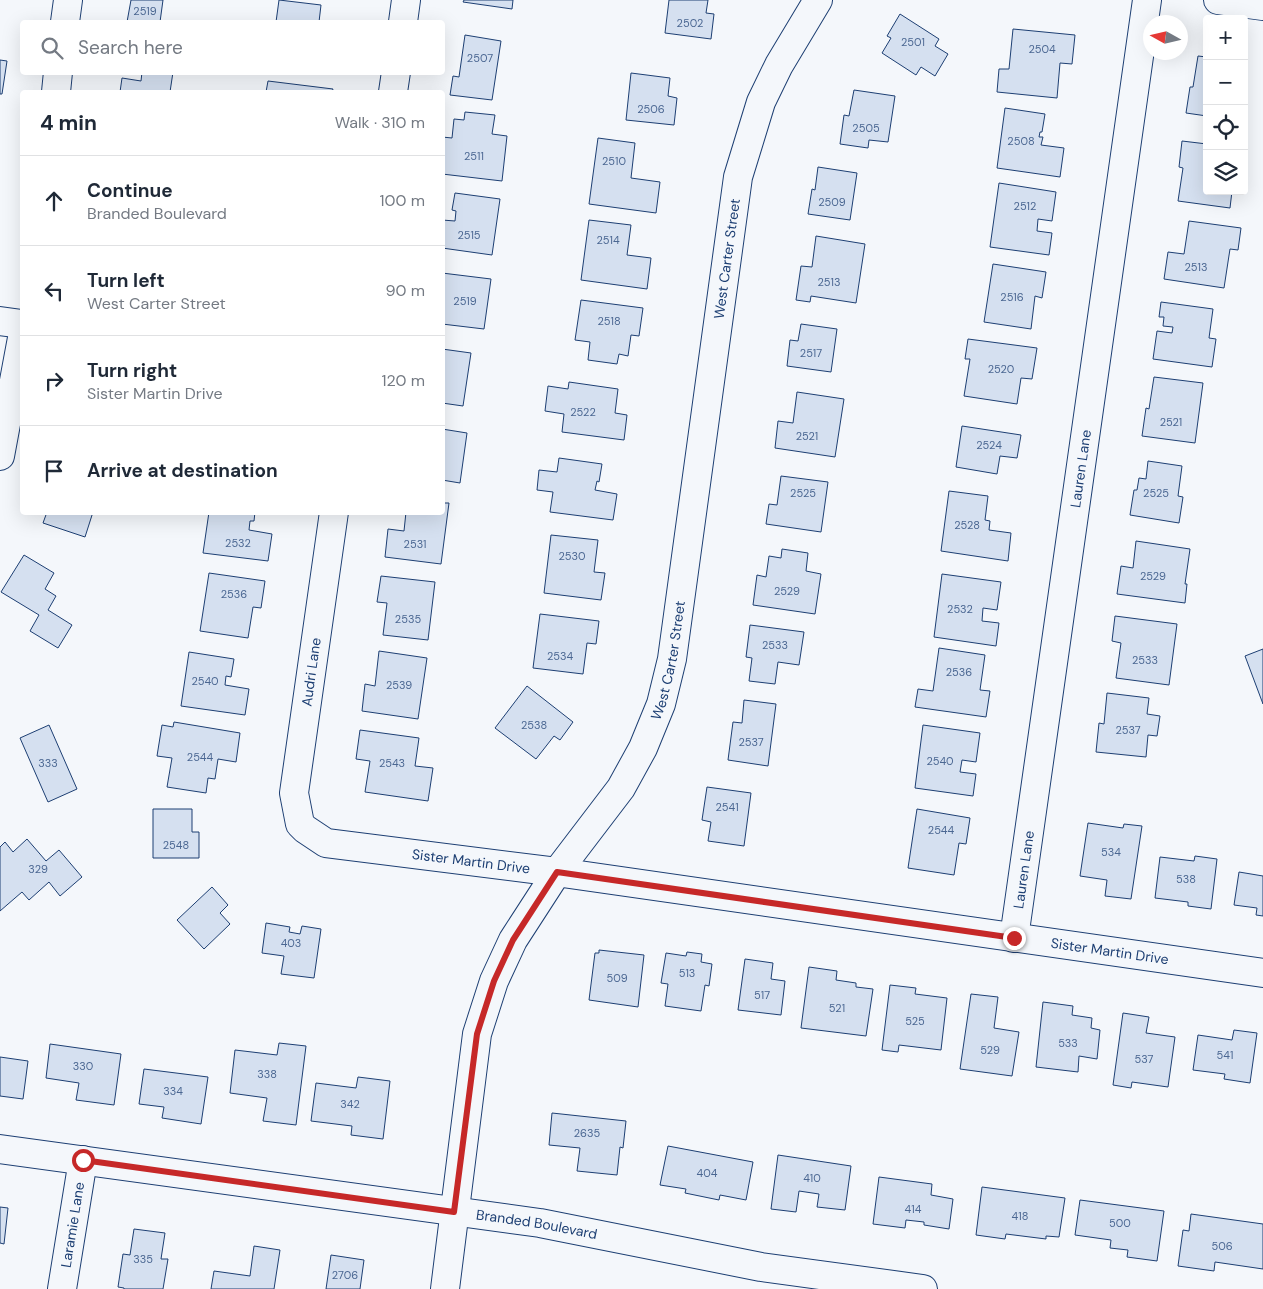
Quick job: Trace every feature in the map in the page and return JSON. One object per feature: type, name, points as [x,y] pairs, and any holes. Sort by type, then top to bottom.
[{"type":"street","points":[[65,20],[68,0]]},
{"type":"street","points":[[403,20],[406,0]]},
{"type":"street","name":"West Carter Street","points":[[445,1289],[477,1034],[494,981],[513,940],[557,872],[621,788],[643,748],[661,704],[672,659],[738,176],[761,102],[779,65],[818,0]]},
{"type":"street","name":"Lauren Lane","points":[[1014,938],[1147,0]]},
{"type":"street","points":[[1218,0],[1263,6]]},
{"type":"street","points":[[56,90],[58,75]]},
{"type":"street","points":[[393,90],[396,75]]},
{"type":"street","points":[[0,321],[20,324]]},
{"type":"street","points":[[0,456],[20,349]]},
{"type":"street","name":"Audri Lane","points":[[305,830],[300,824],[294,793],[334,515]]},
{"type":"street","name":"Sister Martin Drive","points":[[305,830],[326,843],[557,872],[1263,973]]},
{"type":"street","name":"Branded Boulevard","points":[[0,1149],[540,1223],[761,1266],[923,1289]]},
{"type":"street","name":"Laramie Lane","points":[[62,1289],[83,1160]]},
{"type":"building","points":[[131,0],[163,0],[160,20],[127,20]]},
{"type":"building","points":[[279,0],[321,5],[319,20],[276,20]]},
{"type":"building","points":[[464,0],[513,0],[512,9],[463,2]]},
{"type":"building","points":[[669,0],[708,0],[706,13],[714,14],[711,39],[665,33]]},
{"type":"building","points":[[900,14],[939,39],[935,46],[948,54],[935,76],[921,67],[916,75],[882,53],[891,38],[887,36]]},
{"type":"building","points":[[1013,29],[1075,35],[1072,64],[1060,63],[1057,98],[997,92],[999,69],[1009,69]]},
{"type":"building","points":[[465,35],[501,41],[492,100],[450,95],[453,76],[459,77]]},
{"type":"building","points":[[1198,56],[1203,57],[1203,115],[1186,113],[1190,87],[1193,87]]},
{"type":"building","points":[[0,60],[7,61],[2,94],[0,94]]},
{"type":"building","points":[[631,73],[670,78],[668,96],[677,98],[674,125],[626,120]]},
{"type":"building","points":[[142,75],[173,75],[170,90],[120,90],[122,78],[141,81]]},
{"type":"building","points":[[268,81],[333,89],[333,90],[266,90]]},
{"type":"building","points":[[854,90],[895,96],[888,142],[869,140],[868,148],[840,144],[844,115],[849,116]]},
{"type":"building","points":[[1005,108],[1045,114],[1042,132],[1040,132],[1039,137],[1043,137],[1041,145],[1064,148],[1060,177],[997,168]]},
{"type":"building","points":[[465,112],[495,115],[492,134],[507,136],[502,181],[445,174],[445,137],[452,138],[454,119],[464,120]]},
{"type":"building","points":[[598,138],[635,143],[631,178],[660,182],[656,213],[589,204]]},
{"type":"building","points":[[1182,141],[1203,144],[1203,195],[1232,195],[1230,208],[1178,201],[1183,168],[1179,167]]},
{"type":"building","points":[[818,167],[857,173],[850,220],[808,214],[812,189],[815,190]]},
{"type":"building","points":[[999,183],[1056,192],[1052,221],[1038,219],[1037,231],[1052,233],[1049,255],[990,247]]},
{"type":"building","points":[[455,193],[500,199],[492,255],[445,248],[445,220],[455,221],[456,211],[452,210]]},
{"type":"building","points":[[589,220],[631,225],[627,255],[651,258],[647,289],[581,280]]},
{"type":"building","points":[[1189,221],[1241,228],[1238,250],[1230,249],[1224,288],[1164,279],[1168,252],[1184,254]]},
{"type":"building","points":[[816,236],[865,244],[856,303],[811,296],[810,302],[796,300],[801,266],[812,267]]},
{"type":"building","points":[[993,264],[1046,272],[1042,298],[1035,296],[1031,329],[984,322]]},
{"type":"building","points":[[445,273],[491,279],[484,329],[445,324]]},
{"type":"building","points":[[581,300],[643,308],[639,336],[631,335],[628,356],[619,354],[617,364],[588,360],[590,342],[575,340]]},
{"type":"building","points":[[1161,302],[1213,309],[1209,338],[1216,339],[1212,367],[1153,359],[1157,331],[1172,333],[1173,327],[1163,326],[1164,317],[1159,317]]},
{"type":"building","points":[[801,324],[837,329],[831,372],[787,366],[790,340],[798,341]]},
{"type":"building","points":[[968,339],[1037,348],[1032,379],[1021,378],[1017,404],[964,396],[970,359],[965,359]]},
{"type":"building","points":[[445,349],[471,353],[463,406],[445,403]]},
{"type":"building","points":[[1154,377],[1203,383],[1195,443],[1142,436],[1146,408],[1149,409]]},
{"type":"building","points":[[569,382],[618,389],[615,413],[627,415],[624,440],[562,432],[564,414],[545,411],[548,386],[568,389]]},
{"type":"building","points":[[797,392],[844,399],[835,457],[775,448],[778,421],[793,423]]},
{"type":"building","points":[[962,426],[1021,435],[1017,458],[1000,456],[997,474],[956,467]]},
{"type":"building","points":[[445,429],[467,433],[460,483],[445,480]]},
{"type":"building","points":[[559,458],[602,464],[599,482],[597,481],[595,490],[617,494],[613,520],[550,512],[553,492],[537,490],[539,470],[557,472]]},
{"type":"building","points":[[1148,461],[1182,466],[1178,496],[1183,497],[1179,523],[1130,515],[1134,490],[1137,490],[1139,478],[1146,479]]},
{"type":"building","points":[[781,476],[828,482],[821,532],[766,524],[769,504],[777,505]]},
{"type":"building","points":[[949,491],[988,496],[985,520],[990,521],[989,530],[1011,533],[1008,561],[941,551]]},
{"type":"building","points":[[445,503],[449,503],[441,564],[385,557],[388,529],[404,531],[406,515],[445,515]]},
{"type":"building","points":[[46,515],[92,515],[85,537],[43,523]]},
{"type":"building","points":[[209,515],[255,515],[254,521],[250,521],[249,530],[272,534],[268,561],[203,553]]},
{"type":"building","points":[[551,535],[598,540],[594,572],[605,573],[601,600],[544,593]]},
{"type":"building","points":[[1136,541],[1190,549],[1185,584],[1187,584],[1185,603],[1117,594],[1121,566],[1133,568]]},
{"type":"building","points":[[782,549],[808,553],[806,571],[821,574],[815,614],[753,605],[757,575],[766,577],[769,556],[781,558]]},
{"type":"building","points":[[24,555],[54,573],[45,589],[56,596],[48,610],[72,625],[58,648],[30,631],[39,615],[1,592]]},
{"type":"building","points":[[209,573],[265,581],[261,608],[253,607],[248,638],[200,631]]},
{"type":"building","points":[[942,574],[1001,582],[997,610],[983,608],[982,621],[999,623],[996,646],[934,637]]},
{"type":"building","points":[[381,576],[435,582],[428,640],[383,635],[387,603],[377,602]]},
{"type":"building","points":[[540,614],[599,621],[596,644],[587,643],[583,674],[533,668]]},
{"type":"building","points":[[1115,616],[1177,624],[1169,685],[1116,678],[1121,643],[1112,641]]},
{"type":"building","points":[[750,625],[804,632],[799,665],[778,662],[775,684],[749,681],[752,658],[746,657]]},
{"type":"building","points":[[939,648],[985,655],[980,690],[990,691],[986,717],[915,707],[918,689],[933,691]]},
{"type":"building","points":[[1263,649],[1263,704],[1245,656]]},
{"type":"building","points":[[379,651],[427,658],[418,719],[362,711],[365,684],[375,686]]},
{"type":"building","points":[[189,652],[234,659],[231,677],[226,676],[225,685],[249,689],[245,715],[181,706]]},
{"type":"building","points":[[527,686],[573,722],[560,740],[554,736],[536,759],[495,728]]},
{"type":"building","points":[[1107,693],[1149,698],[1147,714],[1160,716],[1157,736],[1148,735],[1146,757],[1096,752],[1099,723],[1104,724]]},
{"type":"building","points":[[744,700],[776,704],[768,766],[728,760],[733,722],[742,723]]},
{"type":"building","points":[[174,722],[240,733],[236,762],[218,759],[215,779],[208,778],[206,793],[167,787],[172,758],[157,756],[162,725],[173,727]]},
{"type":"building","points":[[49,725],[77,789],[48,802],[20,738]]},
{"type":"building","points":[[923,725],[980,733],[976,762],[962,760],[960,772],[976,774],[973,796],[915,788]]},
{"type":"building","points":[[360,730],[419,738],[415,766],[433,768],[428,801],[365,792],[370,761],[356,759]]},
{"type":"building","points":[[707,787],[751,793],[744,846],[708,841],[711,822],[702,820]]},
{"type":"building","points":[[153,809],[192,809],[192,832],[199,832],[199,858],[153,858]]},
{"type":"building","points":[[917,809],[970,818],[966,844],[959,843],[954,875],[908,868]]},
{"type":"building","points":[[1088,823],[1123,828],[1124,824],[1142,826],[1131,899],[1105,896],[1107,880],[1080,876]]},
{"type":"building","points":[[27,839],[46,861],[59,850],[82,877],[60,896],[49,882],[29,900],[22,892],[0,911],[0,847],[5,842],[13,852]]},
{"type":"building","points":[[1195,856],[1217,859],[1211,909],[1188,906],[1188,902],[1155,898],[1160,857],[1194,861]]},
{"type":"building","points":[[1239,872],[1263,876],[1263,916],[1256,915],[1257,908],[1234,905]]},
{"type":"building","points":[[212,887],[228,905],[220,913],[230,924],[204,949],[177,920]]},
{"type":"building","points":[[266,923],[290,927],[289,932],[300,934],[302,926],[321,929],[314,978],[281,974],[284,956],[262,953]]},
{"type":"building","points":[[599,950],[644,955],[638,1007],[589,1000],[595,953],[599,953]]},
{"type":"building","points":[[687,952],[702,954],[701,962],[712,964],[709,986],[705,985],[701,1011],[665,1006],[668,984],[661,983],[666,953],[686,956]]},
{"type":"building","points":[[745,959],[773,963],[771,979],[785,981],[781,1015],[738,1010]]},
{"type":"building","points":[[809,967],[837,971],[836,980],[856,983],[856,987],[873,989],[866,1036],[801,1028]]},
{"type":"building","points":[[890,985],[916,988],[915,994],[947,998],[941,1050],[899,1045],[898,1052],[882,1050]]},
{"type":"building","points":[[971,994],[998,997],[994,1028],[1019,1032],[1012,1076],[960,1069]]},
{"type":"building","points":[[1043,1002],[1073,1006],[1072,1015],[1092,1018],[1091,1028],[1100,1030],[1097,1059],[1079,1056],[1078,1072],[1036,1067]]},
{"type":"building","points":[[1123,1013],[1149,1017],[1146,1033],[1175,1037],[1168,1087],[1132,1082],[1131,1088],[1113,1085]]},
{"type":"building","points":[[1234,1030],[1257,1033],[1250,1083],[1224,1079],[1225,1074],[1193,1070],[1198,1035],[1232,1040]]},
{"type":"building","points":[[279,1043],[306,1046],[296,1125],[263,1121],[267,1098],[230,1093],[235,1050],[277,1055]]},
{"type":"building","points":[[50,1044],[121,1054],[114,1105],[76,1100],[79,1083],[46,1078]]},
{"type":"building","points":[[0,1057],[28,1061],[23,1099],[0,1096]]},
{"type":"building","points":[[144,1069],[208,1077],[201,1124],[162,1118],[164,1107],[139,1104]]},
{"type":"building","points":[[358,1077],[390,1081],[383,1139],[351,1135],[352,1126],[311,1121],[316,1083],[356,1088]]},
{"type":"building","points":[[552,1113],[626,1121],[623,1148],[620,1147],[617,1175],[577,1171],[580,1148],[549,1145]]},
{"type":"building","points":[[668,1146],[753,1162],[746,1200],[720,1195],[719,1200],[685,1193],[686,1189],[660,1185]]},
{"type":"building","points":[[778,1155],[851,1166],[845,1210],[817,1207],[819,1194],[799,1191],[796,1212],[771,1209]]},
{"type":"building","points":[[879,1177],[932,1184],[931,1195],[953,1199],[949,1229],[924,1225],[924,1222],[906,1220],[905,1228],[873,1224]]},
{"type":"building","points":[[982,1187],[1065,1198],[1059,1237],[1046,1236],[1046,1239],[1006,1234],[1005,1239],[976,1235]]},
{"type":"building","points":[[1080,1200],[1164,1211],[1157,1261],[1127,1257],[1128,1250],[1110,1248],[1111,1240],[1075,1235]]},
{"type":"building","points":[[0,1207],[8,1208],[4,1244],[0,1243]]},
{"type":"building","points":[[1191,1214],[1263,1224],[1263,1269],[1215,1262],[1214,1271],[1178,1266],[1183,1230],[1189,1231]]},
{"type":"building","points":[[134,1229],[165,1233],[161,1259],[168,1259],[163,1289],[124,1289],[118,1287],[123,1254],[130,1255]]},
{"type":"building","points":[[254,1246],[280,1250],[274,1289],[211,1289],[214,1271],[250,1276]]},
{"type":"building","points":[[331,1255],[364,1260],[360,1289],[326,1289]]},
{"type":"route","points":[[83,1160],[454,1212],[477,1034],[494,981],[513,940],[557,872],[1014,938]]}]
